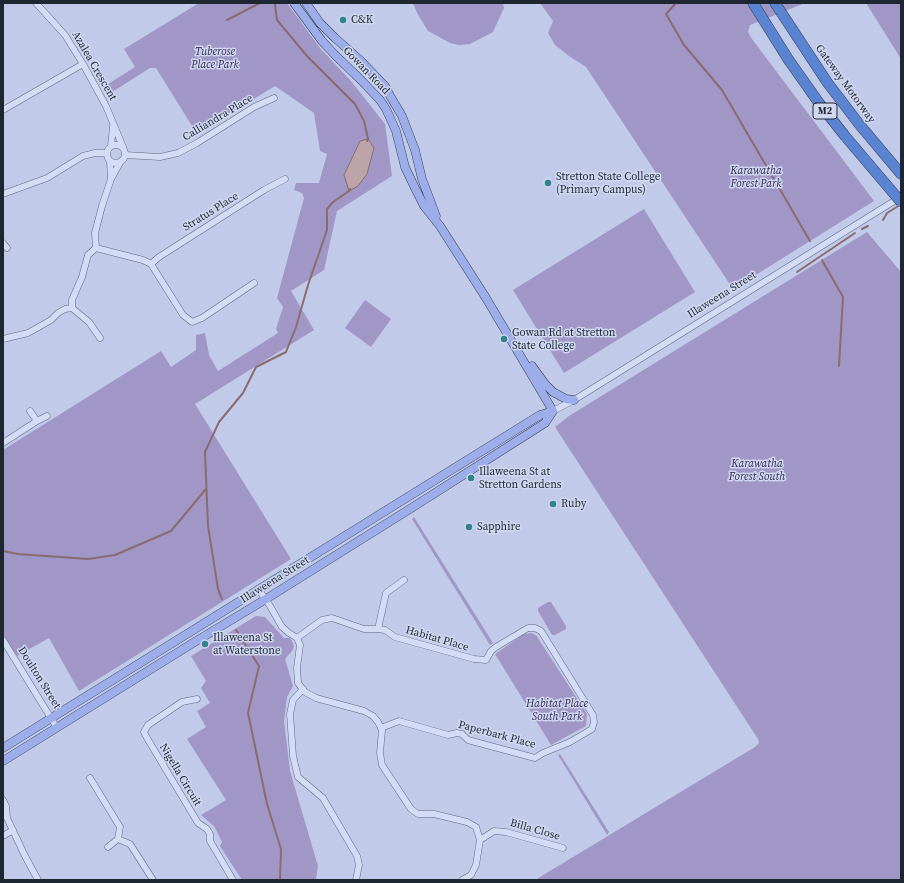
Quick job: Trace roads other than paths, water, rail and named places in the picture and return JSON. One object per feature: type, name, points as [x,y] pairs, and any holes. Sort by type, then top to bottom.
[{"type":"highway","name":"M2","points":[[753,3],[772,35],[819,103],[901,202]]},
{"type":"highway","name":"Gateway Motorway","points":[[775,3],[836,93],[900,173]]},
{"type":"main road","name":"Gowan Road","points":[[294,3],[322,40],[380,100],[386,109],[396,131],[405,167],[424,206],[440,226],[486,298],[554,411]]},
{"type":"main road","name":"Gowan Road","points":[[306,3],[320,23],[334,38],[362,61],[385,86],[402,116],[415,150],[422,179],[440,226]]},
{"type":"main road","points":[[520,354],[536,370],[549,388],[563,397],[574,400]]},
{"type":"main road","name":"Illaweena Street","points":[[3,748],[540,415],[554,411]]},
{"type":"main road","name":"Illaweena Street","points":[[3,761],[414,507],[544,423],[554,411]]},
{"type":"main road","points":[[408,498],[414,507]]},
{"type":"main road","points":[[305,562],[316,567]]},
{"type":"street","name":"Azalea Crescent","points":[[36,3],[65,35],[83,64],[106,106],[123,147]]},
{"type":"street","points":[[3,108],[83,64]]},
{"type":"street","name":"Calliandra Place","points":[[125,155],[160,157],[178,153],[197,144],[254,107],[274,98]]},
{"type":"street","points":[[111,179],[110,161],[107,154],[111,146],[114,125]]},
{"type":"street","points":[[96,248],[95,233],[111,179],[125,155],[123,147],[116,144],[111,146]]},
{"type":"street","points":[[3,194],[47,178],[83,156],[107,154]]},
{"type":"street","points":[[110,161],[115,163],[121,162]]},
{"type":"street","name":"Stratus Place","points":[[150,264],[264,190],[285,180]]},
{"type":"street","name":"Illaweena Street","points":[[554,411],[901,196]]},
{"type":"street","points":[[96,248],[143,260],[150,264],[183,315],[192,322],[202,318],[254,284]]},
{"type":"street","points":[[72,308],[72,300],[82,277],[88,255],[96,248]]},
{"type":"street","points":[[3,340],[28,333],[51,320],[65,309],[72,308],[89,322],[100,338]]},
{"type":"street","points":[[30,411],[37,422]]},
{"type":"street","points":[[3,443],[47,416]]},
{"type":"street","points":[[378,629],[386,593],[404,580]]},
{"type":"street","points":[[259,590],[282,627],[289,634],[297,638],[300,645],[297,668],[298,682],[305,692],[316,698],[373,716],[382,730],[380,753],[382,765],[411,809],[418,814],[434,814],[466,822],[476,827],[480,840],[476,865],[471,875],[462,880]]},
{"type":"street","name":"Habitat Place","points":[[297,638],[322,620],[332,618],[364,629],[385,630],[395,638],[474,659],[486,660]]},
{"type":"street","name":"Paperbark Place","points":[[381,728],[399,721],[448,735],[457,733],[462,734],[468,740],[535,758],[543,753],[570,742],[592,729],[594,722],[593,715],[541,631],[535,628],[528,628],[490,651],[486,660]]},
{"type":"street","name":"Doulton Street","points":[[3,640],[57,728]]},
{"type":"street","points":[[303,689],[294,700],[290,714],[293,756],[298,777],[323,798],[357,856],[359,864],[356,880]]},
{"type":"street","name":"Nigella Circuit","points":[[197,699],[182,702],[148,725],[144,732],[198,823],[207,829],[210,834],[210,841],[233,880]]},
{"type":"street","points":[[90,778],[120,827],[118,839],[108,847]]},
{"type":"street","points":[[3,800],[6,806],[5,816],[38,880]]},
{"type":"street","points":[[3,836],[13,830]]},
{"type":"street","name":"Billa Close","points":[[480,840],[494,831],[506,832],[563,848]]},
{"type":"street","points":[[118,839],[130,844],[153,880]]},
{"type":"waterway","points":[[227,20],[260,3]]},
{"type":"waterway","points":[[275,3],[277,20],[307,56],[355,104],[364,121],[368,139],[367,141]]},
{"type":"waterway","points":[[676,3],[666,14],[684,45],[722,90],[810,241]]},
{"type":"waterway","points":[[222,599],[218,589],[208,526],[205,452],[219,422],[243,393],[256,367],[286,352],[296,327],[308,285],[327,230],[327,209],[333,202],[350,189]]},
{"type":"waterway","points":[[883,220],[887,213],[900,205]]},
{"type":"waterway","points":[[862,229],[868,226]]},
{"type":"waterway","points":[[797,272],[855,233]]},
{"type":"waterway","points":[[822,260],[843,297],[839,366]]},
{"type":"waterway","points":[[3,551],[18,554],[88,559],[115,555],[171,531],[206,489]]},
{"type":"waterway","points":[[236,630],[259,666],[248,713],[267,804],[281,849],[280,880]]},
{"type":"place","name":"C&K","points":[[343,20]]},
{"type":"place","name":"Stretton State College (Primary Campus)","points":[[548,183]]},
{"type":"place","name":"Gowan Rd at Stretton State College","points":[[504,339]]},
{"type":"place","name":"Illaweena St at Stretton Gardens","points":[[471,478]]},
{"type":"place","name":"Ruby","points":[[553,504]]},
{"type":"place","name":"Sapphire","points":[[469,527]]},
{"type":"place","name":"Illaweena St at Waterstone","points":[[205,644]]},
{"type":"park label","name":"Tuberose Place Park","points":[[215,58]]},
{"type":"park label","name":"Karawatha Forest Park","points":[[756,177]]},
{"type":"park label","name":"Karawatha Forest South","points":[[757,470]]},
{"type":"park label","name":"Habitat Place South Park","points":[[557,710]]}]
